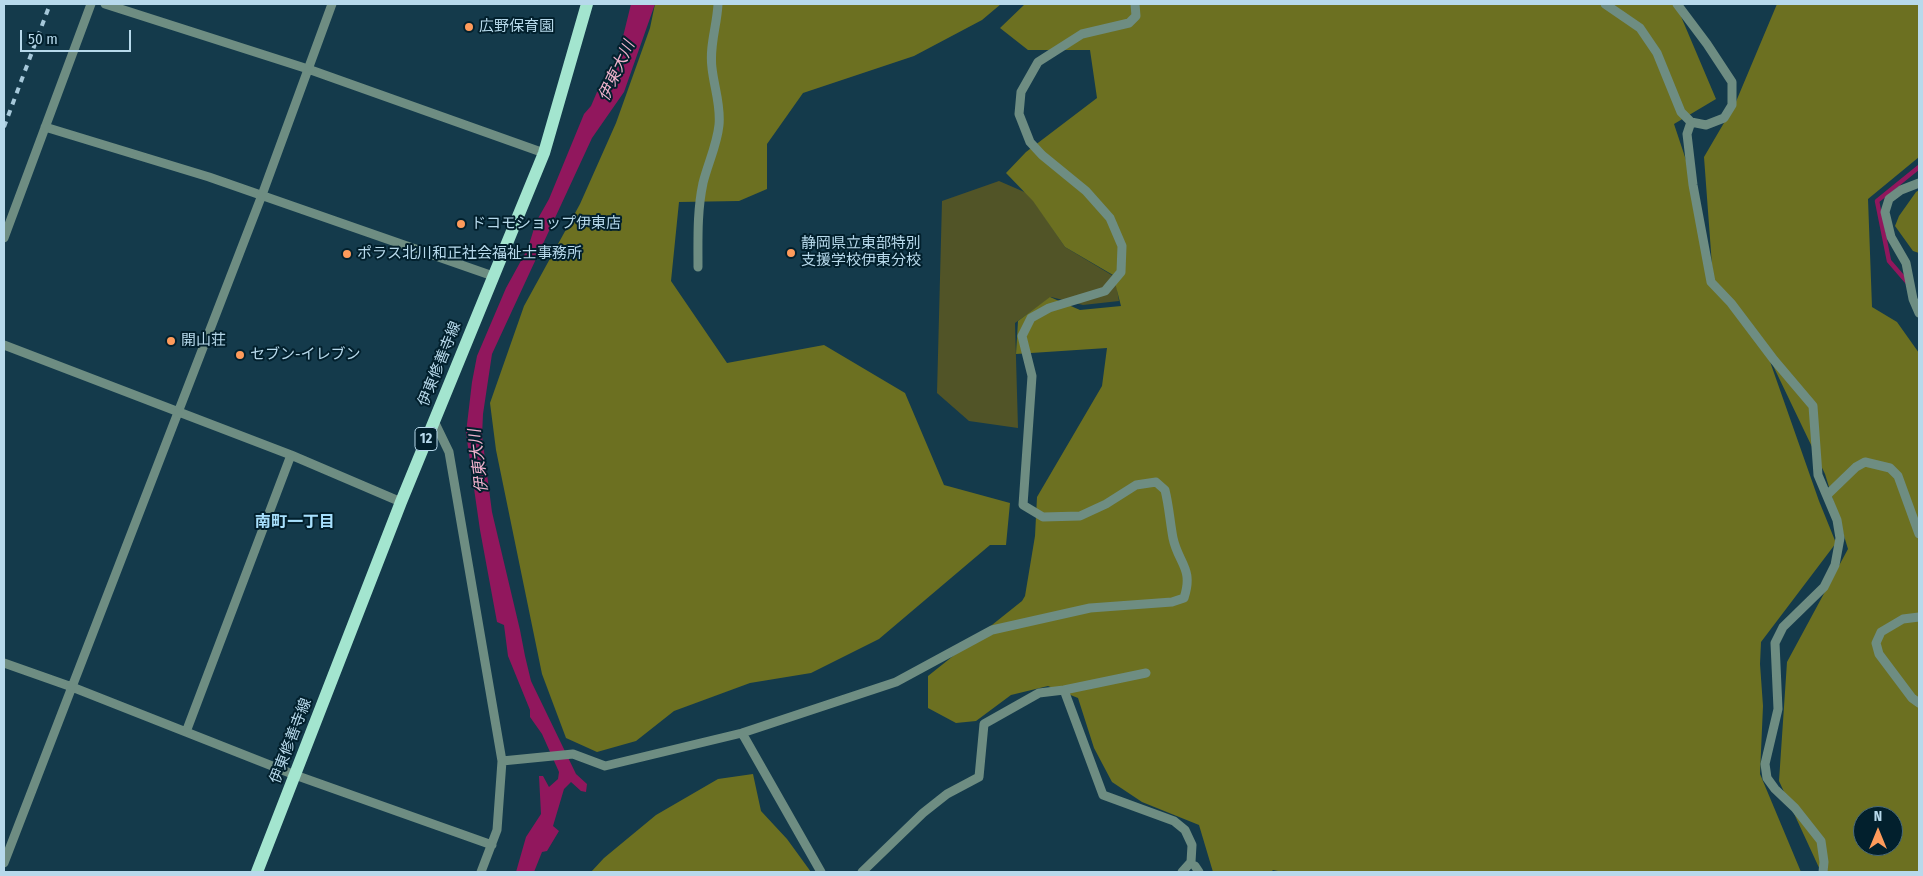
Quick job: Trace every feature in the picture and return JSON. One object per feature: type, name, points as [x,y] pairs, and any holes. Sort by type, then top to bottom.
[{"type":"main road","name":"伊東修善寺線","points":[[257,872],[434,421],[544,154],[587,4]]},
{"type":"street","points":[[4,238],[91,4]]},
{"type":"street","points":[[105,4],[308,69],[544,154]]},
{"type":"street","points":[[4,862],[262,195],[332,4]]},
{"type":"street","points":[[698,267],[698,210],[704,182],[714,154],[719,124],[718,98],[712,68],[711,41],[718,4]]},
{"type":"street","points":[[502,761],[573,754],[605,766],[742,733],[896,682],[992,630],[1090,608],[1163,603],[1184,598],[1188,586],[1186,568],[1173,540],[1165,490],[1156,482],[1136,485],[1106,504],[1080,516],[1043,517],[1023,505],[1032,376],[1022,336],[1030,318],[1049,308],[1105,291],[1121,272],[1122,246],[1110,218],[1086,191],[1042,155],[1030,142],[1019,114],[1021,92],[1038,62],[1082,34],[1130,23],[1136,16],[1136,4]]},
{"type":"street","points":[[1604,4],[1640,28],[1657,53],[1681,112],[1691,122],[1706,125],[1724,118],[1732,105],[1732,82],[1677,4]]},
{"type":"street","points":[[1691,122],[1688,134],[1693,185],[1711,282],[1813,406],[1818,475],[1837,520],[1840,538],[1835,565],[1824,587],[1783,627],[1775,642],[1778,709],[1765,764],[1767,778],[1795,808],[1821,841],[1824,862],[1823,872]]},
{"type":"street","points":[[45,127],[262,195],[494,276]]},
{"type":"street","points":[[1919,183],[1901,190],[1889,199],[1885,212],[1891,237],[1906,262],[1919,313]]},
{"type":"street","points":[[4,345],[290,455],[402,502]]},
{"type":"street","points":[[434,421],[449,452],[502,761],[497,830],[481,872]]},
{"type":"street","points":[[186,732],[290,455]]},
{"type":"street","points":[[1828,495],[1856,467],[1865,462],[1890,468],[1898,476],[1919,534]]},
{"type":"street","points":[[1919,617],[1903,619],[1881,632],[1876,643],[1879,654],[1912,698],[1919,704]]},
{"type":"street","points":[[4,663],[72,687],[295,776],[492,845]]},
{"type":"street","points":[[862,872],[924,812],[947,794],[979,778],[984,724],[1039,693],[1064,690],[1146,673]]},
{"type":"street","points":[[1064,690],[1103,795],[1174,821],[1185,830],[1192,845],[1191,862],[1182,872]]},
{"type":"street","points":[[742,733],[821,872]]},
{"type":"green space","points":[[999,181],[1029,194],[1065,247],[1115,277],[1119,301],[1083,305],[1051,297],[1015,323],[1018,428],[969,421],[937,393],[942,201]]},
{"type":"shaded area","points":[[655,4],[1001,4],[982,20],[914,56],[803,93],[767,144],[767,189],[739,201],[679,202],[671,281],[727,363],[824,345],[905,393],[944,485],[1010,503],[1006,545],[990,545],[879,639],[811,673],[750,683],[674,711],[636,741],[597,752],[566,738],[542,674],[496,450],[490,403],[524,306],[580,204],[616,123],[650,28]]},
{"type":"shaded area","points":[[1025,4],[1673,4],[1677,7],[1716,99],[1674,124],[1692,178],[1713,279],[1704,157],[1735,104],[1777,4],[1919,4],[1919,157],[1868,199],[1872,307],[1897,322],[1919,353],[1919,872],[1821,872],[1779,781],[1787,662],[1848,549],[1825,474],[1767,353],[1819,501],[1836,543],[1761,642],[1760,664],[1763,706],[1760,774],[1801,872],[1283,872],[1273,870],[1271,872],[1213,872],[1199,825],[1142,802],[1112,782],[1094,748],[1078,698],[1048,686],[1011,695],[976,721],[956,723],[928,708],[928,676],[1022,601],[1025,596],[1035,536],[1037,497],[1102,386],[1107,348],[1016,354],[1018,321],[1050,297],[1080,310],[1121,306],[1113,275],[1065,247],[1033,201],[1006,173],[1026,152],[1097,98],[1090,50],[1028,50],[1000,28]]},
{"type":"shaded area","points":[[1919,190],[1919,253],[1913,251],[1895,226],[1899,216]]},
{"type":"shaded area","points":[[753,774],[761,811],[787,839],[811,872],[591,872],[604,858],[656,815],[718,779]]},
{"type":"water","name":"伊東大川","points":[[631,4],[655,4],[624,92],[592,138],[492,354],[483,414],[482,436],[492,512],[531,681],[576,774],[587,784],[586,792],[581,791],[571,782],[564,789],[553,826],[559,831],[547,851],[542,852],[534,872],[516,872],[526,837],[541,814],[539,776],[543,776],[549,787],[558,779],[559,772],[542,734],[530,717],[530,710],[508,656],[504,625],[497,622],[480,530],[466,433],[472,382],[477,356],[506,288],[528,248],[536,222],[549,199],[584,114],[591,106],[597,92],[603,87],[619,53]]},
{"type":"waterway","points":[[1908,283],[1889,261],[1877,201],[1919,167]]},
{"type":"railway","points":[[4,127],[50,4]]},
{"type":"place","name":"広野保育園","points":[[469,27]]},
{"type":"place","name":"ドコモショップ伊東店","points":[[461,224]]},
{"type":"place","name":"静岡県立東部特別 支援学校伊東分校","points":[[791,253]]},
{"type":"place","name":"ポラス北川和正社会福祉士事務所","points":[[347,254]]},
{"type":"place","name":"開山荘","points":[[171,341]]},
{"type":"place","name":"セブン-イレブン","points":[[240,355]]},
{"type":"district","name":"南町一丁目","points":[[295,523]]}]
